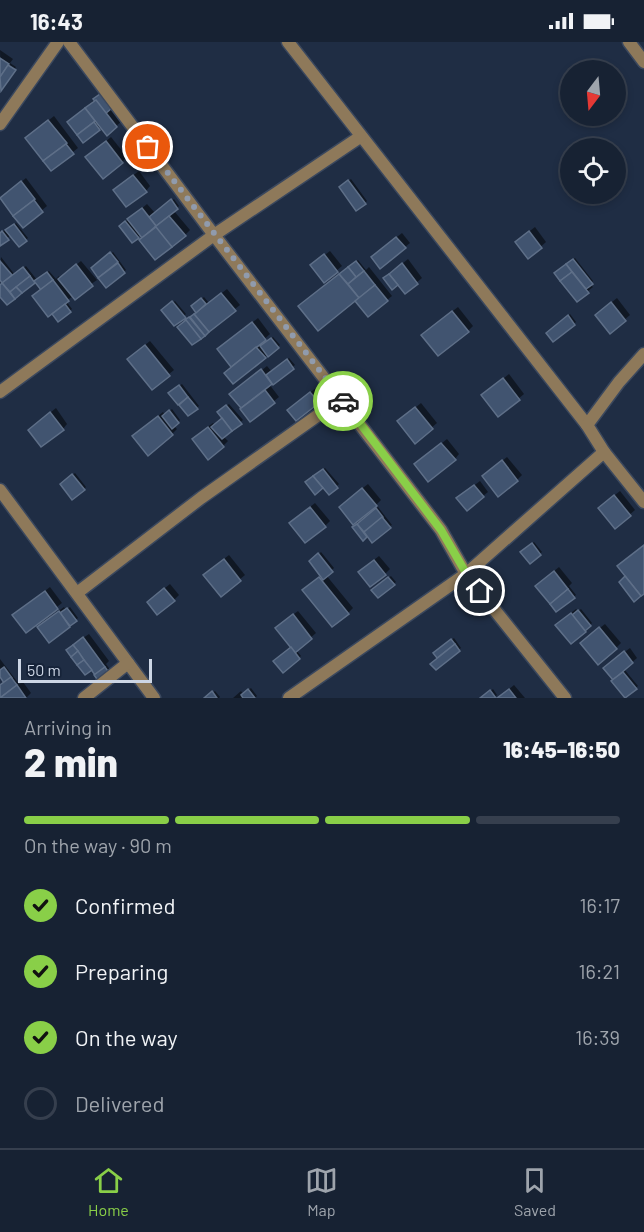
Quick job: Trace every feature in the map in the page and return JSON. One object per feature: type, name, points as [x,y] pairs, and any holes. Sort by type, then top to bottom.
[{"type":"street","points":[[0,124],[58,42]]},
{"type":"street","points":[[69,42],[441,530],[466,573],[565,698]]},
{"type":"street","points":[[288,42],[587,425],[604,452],[644,502]]},
{"type":"street","points":[[628,42],[644,62]]},
{"type":"street","points":[[0,392],[214,235],[360,137]]},
{"type":"street","points":[[587,425],[619,382],[644,354]]},
{"type":"street","points":[[77,593],[201,498],[341,399]]},
{"type":"street","points":[[289,698],[466,573],[604,452]]},
{"type":"street","points":[[0,490],[154,698]]},
{"type":"street","points":[[84,698],[128,663]]},
{"type":"building","points":[[0,58],[9,64],[0,77]]},
{"type":"building","points":[[8,65],[16,70],[1,91],[0,77]]},
{"type":"building","points":[[100,94],[111,109],[105,114],[93,99]]},
{"type":"building","points":[[96,100],[117,127],[107,136],[85,108]]},
{"type":"building","points":[[85,108],[95,121],[77,135],[67,122]]},
{"type":"building","points":[[48,120],[67,143],[43,161],[25,138]]},
{"type":"building","points":[[94,122],[100,130],[83,143],[77,135]]},
{"type":"building","points":[[106,141],[123,163],[103,179],[85,157]]},
{"type":"building","points":[[66,144],[74,154],[51,171],[43,161]]},
{"type":"building","points":[[133,175],[147,192],[126,207],[113,190]]},
{"type":"building","points":[[348,180],[366,204],[356,211],[339,187]]},
{"type":"building","points":[[21,181],[35,199],[13,216],[0,198]]},
{"type":"building","points":[[171,199],[178,209],[156,226],[149,217]]},
{"type":"building","points":[[34,200],[43,212],[23,228],[13,216]]},
{"type":"building","points":[[142,208],[156,226],[142,238],[127,219]]},
{"type":"building","points":[[169,216],[186,236],[172,247],[155,227]]},
{"type":"building","points":[[125,221],[139,238],[132,243],[119,226]]},
{"type":"building","points":[[14,224],[27,241],[19,247],[5,230]]},
{"type":"building","points":[[156,227],[172,247],[155,260],[139,240]]},
{"type":"building","points":[[2,231],[9,240],[0,246],[0,233]]},
{"type":"building","points":[[529,231],[542,248],[528,259],[515,242]]},
{"type":"building","points":[[396,237],[406,248],[380,269],[371,257]]},
{"type":"building","points":[[110,252],[118,262],[98,278],[91,268]]},
{"type":"building","points":[[324,254],[338,272],[324,283],[310,265]]},
{"type":"building","points":[[573,259],[593,284],[586,289],[566,264]]},
{"type":"building","points":[[0,261],[12,275],[2,283],[0,280]]},
{"type":"building","points":[[356,261],[364,271],[356,277],[348,267]]},
{"type":"building","points":[[118,263],[125,273],[106,288],[98,278]]},
{"type":"building","points":[[402,263],[418,284],[405,294],[389,274]]},
{"type":"building","points":[[76,264],[93,286],[75,300],[58,279]]},
{"type":"building","points":[[566,264],[572,272],[560,281],[554,273]]},
{"type":"building","points":[[23,267],[30,276],[10,292],[2,283]]},
{"type":"building","points":[[348,267],[356,277],[348,284],[339,274]]},
{"type":"building","points":[[364,271],[375,285],[359,298],[348,284]]},
{"type":"building","points":[[47,272],[53,280],[41,290],[34,281]]},
{"type":"building","points":[[572,272],[589,293],[577,302],[560,281]]},
{"type":"building","points":[[339,274],[359,298],[318,331],[298,306]]},
{"type":"building","points":[[389,274],[398,285],[392,290],[383,278]]},
{"type":"building","points":[[30,276],[35,283],[22,293],[16,287]]},
{"type":"building","points":[[53,280],[69,301],[48,317],[32,296]]},
{"type":"building","points":[[2,283],[15,299],[7,305],[0,297]]},
{"type":"building","points":[[375,285],[388,301],[368,317],[355,301]]},
{"type":"building","points":[[16,287],[22,293],[15,299],[10,292]]},
{"type":"building","points":[[221,293],[236,311],[209,332],[194,314]]},
{"type":"building","points":[[201,298],[206,304],[196,313],[191,306]]},
{"type":"building","points":[[172,301],[186,318],[174,326],[161,310]]},
{"type":"building","points":[[611,302],[626,321],[610,334],[595,315]]},
{"type":"building","points":[[65,304],[71,312],[58,322],[52,314]]},
{"type":"building","points":[[452,311],[469,332],[438,356],[421,335]]},
{"type":"building","points":[[194,314],[209,332],[205,336],[190,317]]},
{"type":"building","points":[[568,315],[575,325],[553,342],[546,333]]},
{"type":"building","points":[[189,317],[205,336],[201,339],[185,320]]},
{"type":"building","points":[[186,320],[201,339],[192,345],[177,327]]},
{"type":"building","points":[[252,322],[266,340],[231,367],[217,349]]},
{"type":"building","points":[[271,338],[279,348],[268,357],[260,346]]},
{"type":"building","points":[[145,345],[170,376],[152,390],[127,359]]},
{"type":"building","points":[[256,347],[266,358],[233,384],[224,373]]},
{"type":"building","points":[[287,359],[294,369],[273,385],[266,375]]},
{"type":"building","points":[[261,369],[272,384],[241,408],[229,394]]},
{"type":"building","points":[[503,378],[520,400],[498,417],[481,395]]},
{"type":"building","points":[[179,385],[188,397],[178,405],[168,393]]},
{"type":"building","points":[[265,390],[275,403],[250,422],[240,409]]},
{"type":"building","points":[[310,392],[319,403],[296,421],[287,410]]},
{"type":"building","points":[[188,397],[198,409],[188,416],[179,405]]},
{"type":"building","points":[[226,405],[242,424],[232,431],[217,412]]},
{"type":"building","points":[[415,407],[433,429],[415,444],[397,421]]},
{"type":"building","points":[[169,410],[179,423],[172,429],[162,416]]},
{"type":"building","points":[[50,412],[64,430],[41,447],[28,430]]},
{"type":"building","points":[[158,416],[173,435],[148,456],[132,436]]},
{"type":"building","points":[[222,418],[232,431],[222,439],[211,427]]},
{"type":"building","points":[[208,427],[224,447],[208,460],[192,439]]},
{"type":"building","points":[[441,443],[456,460],[428,482],[414,464]]},
{"type":"building","points":[[502,460],[518,481],[498,497],[482,476]]},
{"type":"building","points":[[323,469],[338,488],[329,495],[313,476]]},
{"type":"building","points":[[72,474],[85,490],[72,500],[60,484]]},
{"type":"building","points":[[313,476],[323,488],[315,495],[305,482]]},
{"type":"building","points":[[474,485],[484,497],[467,511],[456,498]]},
{"type":"building","points":[[362,488],[377,506],[353,525],[339,507]]},
{"type":"building","points":[[614,495],[631,516],[615,529],[598,508]]},
{"type":"building","points":[[310,507],[326,527],[305,543],[289,523]]},
{"type":"building","points":[[376,508],[383,517],[364,532],[357,524]]},
{"type":"building","points":[[382,517],[391,528],[372,543],[364,532]]},
{"type":"building","points":[[357,524],[367,537],[363,541],[352,527]]},
{"type":"building","points":[[532,543],[541,555],[530,564],[520,552]]},
{"type":"building","points":[[644,545],[644,594],[641,596],[617,566]]},
{"type":"building","points":[[318,553],[333,572],[323,580],[309,561]]},
{"type":"building","points":[[224,559],[241,581],[221,597],[203,575]]},
{"type":"building","points":[[374,560],[386,575],[370,587],[358,572]]},
{"type":"building","points":[[554,571],[568,589],[550,604],[535,586]]},
{"type":"building","points":[[625,576],[641,596],[634,602],[619,582]]},
{"type":"building","points":[[319,577],[349,614],[332,627],[302,590]]},
{"type":"building","points":[[388,577],[395,585],[378,598],[371,590]]},
{"type":"building","points":[[164,588],[175,601],[157,615],[147,602]]},
{"type":"building","points":[[568,589],[575,598],[556,612],[550,604]]},
{"type":"building","points":[[45,591],[58,609],[26,633],[12,615]]},
{"type":"building","points":[[67,608],[77,621],[70,626],[60,613]]},
{"type":"building","points":[[578,610],[591,626],[585,631],[572,615]]},
{"type":"building","points":[[59,611],[70,627],[49,643],[37,627]]},
{"type":"building","points":[[571,613],[586,632],[571,644],[555,625]]},
{"type":"building","points":[[293,614],[312,639],[295,653],[275,628]]},
{"type":"building","points":[[599,627],[617,649],[598,665],[580,643]]},
{"type":"building","points":[[83,637],[105,667],[95,675],[73,645]]},
{"type":"building","points":[[451,639],[455,644],[437,658],[433,653]]},
{"type":"building","points":[[455,644],[460,651],[436,670],[430,664]]},
{"type":"building","points":[[73,645],[78,651],[71,657],[66,650]]},
{"type":"building","points":[[291,647],[300,659],[283,673],[273,661]]},
{"type":"building","points":[[78,651],[84,660],[77,665],[71,657]]},
{"type":"building","points":[[624,651],[633,663],[613,680],[603,668]]},
{"type":"building","points":[[84,660],[92,670],[85,675],[77,665]]},
{"type":"building","points":[[4,667],[12,678],[4,683],[0,677],[0,670]]},
{"type":"building","points":[[105,667],[110,674],[99,682],[94,675]]},
{"type":"building","points":[[623,672],[637,689],[625,698],[611,681]]},
{"type":"building","points":[[11,677],[17,685],[0,698],[0,685]]},
{"type":"building","points":[[17,685],[26,698],[0,698]]},
{"type":"building","points":[[248,689],[255,698],[243,698],[241,695]]},
{"type":"building","points":[[509,689],[516,698],[497,698]]},
{"type":"building","points":[[490,690],[496,698],[480,698]]},
{"type":"building","points":[[212,691],[217,698],[204,698]]},
{"type":"way so far","points":[[148,147],[343,401]]},
{"type":"route","points":[[343,401],[441,530],[466,573],[480,591]]}]
